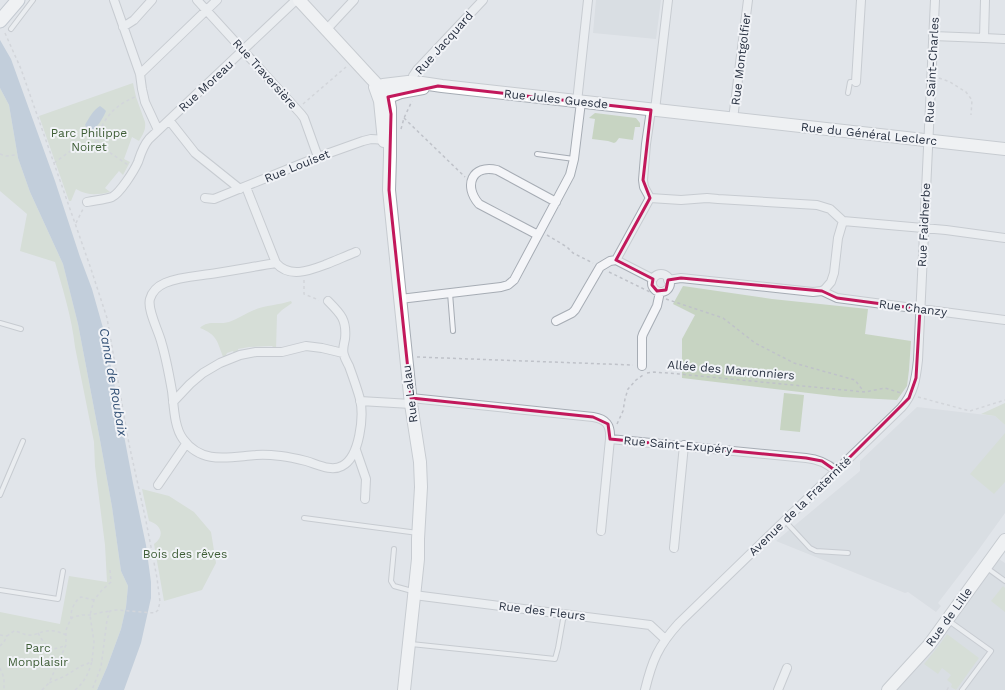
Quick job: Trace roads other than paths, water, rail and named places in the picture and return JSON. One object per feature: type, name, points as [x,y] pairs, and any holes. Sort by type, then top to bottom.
[{"type":"main road","points":[[3,14],[18,0]]},
{"type":"street","points":[[114,0],[140,74],[145,102],[158,130]]},
{"type":"street","points":[[123,27],[134,20],[152,0]]},
{"type":"street","name":"Rue Traversière","points":[[197,0],[304,118],[318,157]]},
{"type":"street","points":[[140,74],[218,0]]},
{"type":"street","points":[[298,0],[369,76],[378,87],[384,99],[412,86]]},
{"type":"street","name":"Rue Moreau","points":[[87,202],[113,196],[135,168],[144,146],[149,139],[298,0]]},
{"type":"street","points":[[326,30],[354,0]]},
{"type":"street","name":"Rue Jacquard","points":[[412,86],[413,76],[417,70],[483,0]]},
{"type":"street","points":[[400,299],[501,287],[508,285],[516,277],[570,175],[574,159],[588,0]]},
{"type":"street","points":[[650,198],[644,187],[643,180],[646,144],[653,110],[668,0]]},
{"type":"street","name":"Rue Montgolfier","points":[[733,119],[748,0]]},
{"type":"street","points":[[856,82],[861,0]]},
{"type":"street","name":"Rue Saint-Charles","points":[[929,141],[935,0]]},
{"type":"street","points":[[984,38],[986,0]]},
{"type":"street","points":[[934,36],[1004,39]]},
{"type":"street","points":[[378,87],[387,84],[412,86]]},
{"type":"street","name":"Rue Jules Guesde","points":[[412,86],[442,86],[733,119]]},
{"type":"street","name":"Rue Lalau","points":[[384,99],[387,140],[386,173],[421,480],[418,559],[404,690]]},
{"type":"street","name":"Rue du Général Leclerc","points":[[733,119],[1005,149]]},
{"type":"street","points":[[170,120],[195,153],[243,188],[276,263],[282,268],[292,272],[301,272],[356,252]]},
{"type":"street","name":"Rue Louiset","points":[[205,198],[214,199],[318,157],[367,140],[387,140]]},
{"type":"street","name":"Rue Faidherbe","points":[[920,309],[929,141]]},
{"type":"street","points":[[538,235],[479,204],[471,190],[472,179],[484,169],[488,168],[497,170],[556,202]]},
{"type":"street","points":[[650,198],[681,200],[718,199],[822,206],[830,209],[843,221],[924,228],[1005,238]]},
{"type":"street","points":[[616,260],[650,198]]},
{"type":"street","points":[[668,280],[681,278],[806,292],[822,291],[829,285],[833,278],[838,238],[843,221]]},
{"type":"street","points":[[556,321],[575,310],[600,267],[610,261],[616,260],[653,279]]},
{"type":"street","points":[[276,263],[176,279],[160,285],[153,293],[150,300],[150,309],[162,344],[169,374],[177,429],[186,444],[199,453],[216,458],[273,455],[299,459],[327,468],[342,467],[348,462],[356,450],[360,421],[360,401],[343,353],[346,333],[345,323],[341,315],[328,301]]},
{"type":"street","points":[[642,366],[643,334],[657,306],[660,294],[667,289],[669,284],[665,276],[661,275],[656,276],[653,279],[652,284],[653,288],[660,294]]},
{"type":"street","name":"Rue Chanzy","points":[[822,291],[837,298],[1005,320]]},
{"type":"street","name":"Avenue de la Fraternité","points":[[645,690],[653,662],[659,650],[665,639],[679,623],[901,408],[914,387],[917,371],[920,309]]},
{"type":"street","points":[[174,402],[190,384],[203,373],[220,363],[240,355],[256,352],[282,352],[306,346],[343,353]]},
{"type":"street","points":[[360,401],[411,401]]},
{"type":"street","name":"Rue Saint-Exupéry","points":[[411,401],[593,417],[602,419],[608,424],[610,429],[610,439],[684,445],[813,459],[827,464],[836,471]]},
{"type":"street","points":[[601,531],[610,439]]},
{"type":"street","points":[[158,485],[186,444]]},
{"type":"street","points":[[674,548],[684,445]]},
{"type":"street","points":[[356,450],[366,479],[365,499]]},
{"type":"street","name":"Rue de Lille","points":[[888,690],[924,651],[939,632],[1005,540]]},
{"type":"street","name":"Rue des Fleurs","points":[[414,593],[650,625],[665,639]]},
{"type":"street","points":[[778,690],[787,668]]},
{"type":"lane","points":[[11,29],[33,0]]},
{"type":"lane","points":[[848,93],[850,82],[856,82]]},
{"type":"lane","points":[[538,154],[574,159]]},
{"type":"lane","points":[[450,293],[454,331]]},
{"type":"lane","points":[[0,323],[21,329]]},
{"type":"lane","points":[[0,495],[23,441]]},
{"type":"lane","points":[[304,518],[418,533]]},
{"type":"lane","points":[[785,521],[810,548],[816,551],[848,553]]},
{"type":"lane","points":[[394,549],[391,581],[394,586],[414,593]]},
{"type":"lane","points":[[985,566],[1005,582]]},
{"type":"lane","points":[[0,590],[58,599],[64,571]]},
{"type":"lane","points":[[409,643],[555,659],[564,614]]},
{"type":"lane","points":[[947,619],[990,651],[962,690]]},
{"type":"water","points":[[0,40],[11,59],[92,289],[105,335],[146,545],[151,582],[151,598],[141,643],[124,690],[97,690],[121,629],[126,607],[128,586],[121,571],[112,507],[78,324],[63,264],[30,192],[18,158],[9,105],[0,88]]},
{"type":"water","points":[[100,106],[106,111],[98,125],[91,131],[85,125],[93,112]]},
{"type":"park label","name":"Parc Philippe Noiret","points":[[89,140]]},
{"type":"park label","name":"Bois des rêves","points":[[185,554]]},
{"type":"park label","name":"Parc Monplaisir","points":[[38,655]]},
{"type":"water label","name":"Canal de Roubaix","points":[[114,382]]}]
